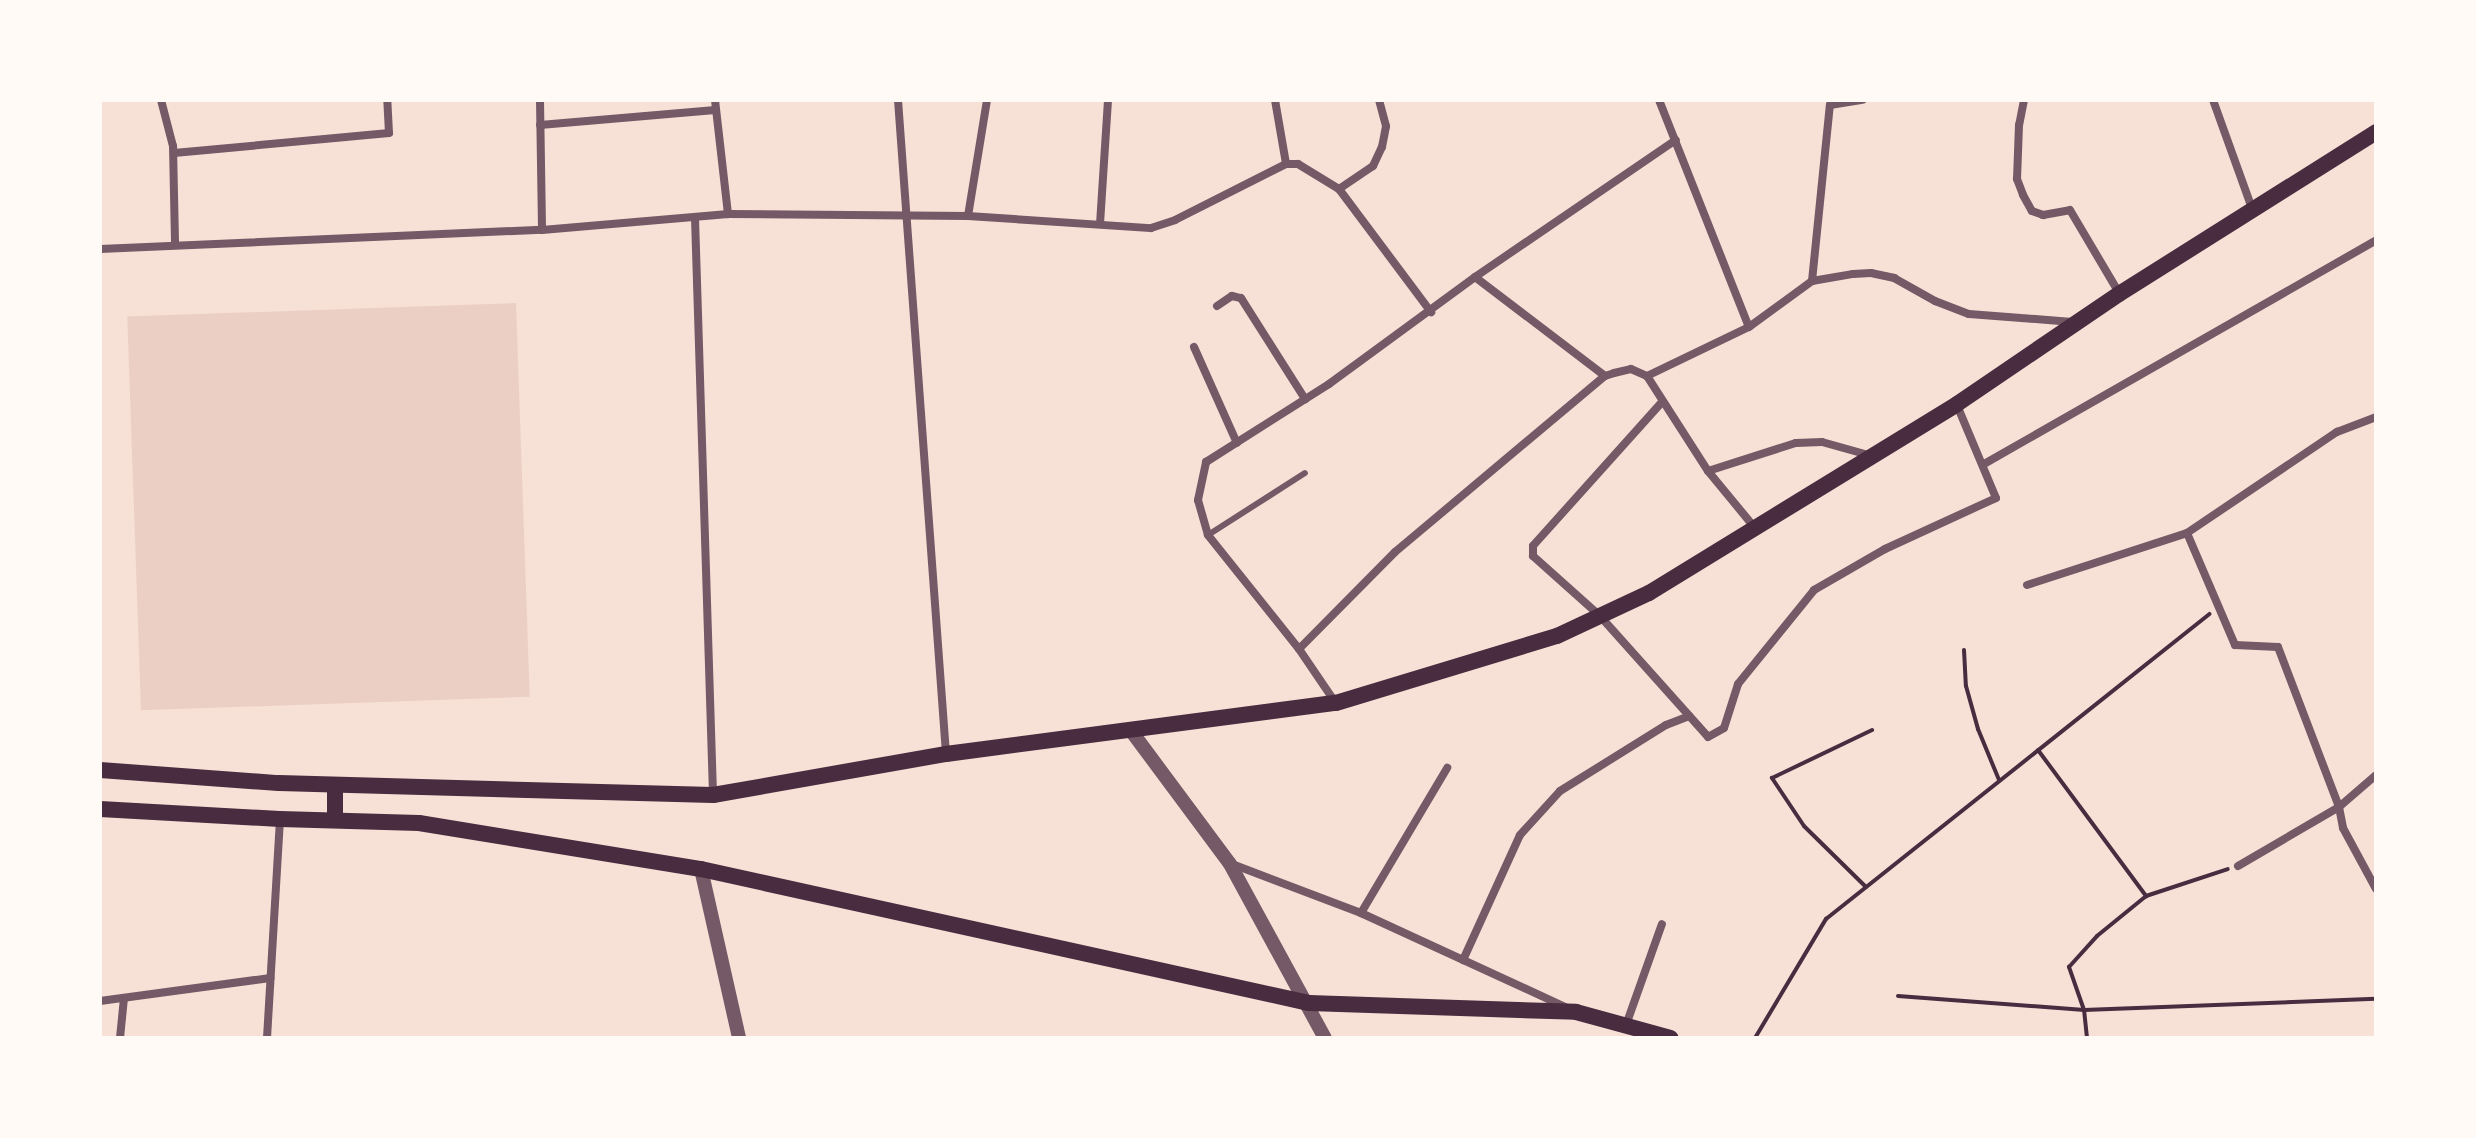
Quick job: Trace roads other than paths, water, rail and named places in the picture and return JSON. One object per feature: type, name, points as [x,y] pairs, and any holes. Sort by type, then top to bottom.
[{"type":"main road","points":[[100,770],[335,785],[713,795],[946,754],[1336,703],[1557,636],[1649,593],[1957,404],[2119,294],[2254,212],[2376,132]]},
{"type":"main road","points":[[335,785],[335,820]]},
{"type":"main road","points":[[100,809],[419,823],[701,869],[1309,1003],[1576,1012],[1671,1038]]},
{"type":"street","points":[[161,100],[174,153],[175,244]]},
{"type":"street","points":[[174,153],[389,133],[387,100]]},
{"type":"street","points":[[540,100],[542,230]]},
{"type":"street","points":[[715,100],[728,214]]},
{"type":"street","points":[[898,100],[946,754]]},
{"type":"street","points":[[968,216],[987,100]]},
{"type":"street","points":[[1100,224],[1108,100]]},
{"type":"street","points":[[1275,100],[1286,164]]},
{"type":"street","points":[[1339,189],[1373,166],[1382,147],[1386,126],[1379,100]]},
{"type":"street","points":[[1659,100],[1749,327]]},
{"type":"street","points":[[1812,281],[1830,105],[1863,100]]},
{"type":"street","points":[[2024,100],[2019,125],[2017,179],[2023,195],[2032,211],[2043,215],[2070,210],[2119,294]]},
{"type":"street","points":[[2213,100],[2254,212]]},
{"type":"street","points":[[540,125],[715,110]]},
{"type":"street","points":[[1336,703],[1299,649],[1208,535],[1198,500],[1206,462],[1305,399],[1431,312],[1475,277],[1676,140]]},
{"type":"street","points":[[100,249],[542,230],[728,214],[968,216],[1151,228],[1175,220],[1286,164],[1298,164],[1339,189],[1431,312]]},
{"type":"street","points":[[695,218],[713,795]]},
{"type":"street","points":[[1984,464],[2376,240]]},
{"type":"street","points":[[1647,376],[1749,327],[1812,281],[1871,273],[1894,278],[1935,301],[1969,314],[2076,322]]},
{"type":"street","points":[[1475,277],[1605,376]]},
{"type":"street","points":[[1217,306],[1232,296],[1241,298],[1305,399]]},
{"type":"street","points":[[1194,347],[1237,443]]},
{"type":"street","points":[[1299,649],[1395,552],[1605,376],[1631,369],[1647,376],[1708,471],[1755,528]]},
{"type":"street","points":[[1662,402],[1533,546],[1533,556],[1600,616],[1708,737],[1724,728],[1738,684],[1814,590],[1885,549],[1996,498],[1957,404]]},
{"type":"street","points":[[2027,585],[2187,533],[2337,432],[2376,417]]},
{"type":"street","points":[[1708,471],[1796,443],[1822,442],[1872,456]]},
{"type":"street","points":[[2187,533],[2235,645],[2278,647],[2339,807],[2343,828],[2376,889]]},
{"type":"street","points":[[1463,960],[1520,835],[1560,791],[1666,725],[1689,716]]},
{"type":"street","points":[[1132,732],[1230,864],[1309,1003],[1325,1038]]},
{"type":"street","points":[[1361,913],[1447,768]]},
{"type":"street","points":[[2238,866],[2339,807],[2376,775]]},
{"type":"street","points":[[267,1038],[280,819]]},
{"type":"street","points":[[1230,864],[1361,913],[1576,1012]]},
{"type":"street","points":[[701,869],[739,1038]]},
{"type":"street","points":[[1626,1026],[1662,924]]},
{"type":"street","points":[[100,1001],[270,978]]},
{"type":"street","points":[[120,1038],[124,998]]},
{"type":"lane","points":[[1208,535],[1305,473]]}]
